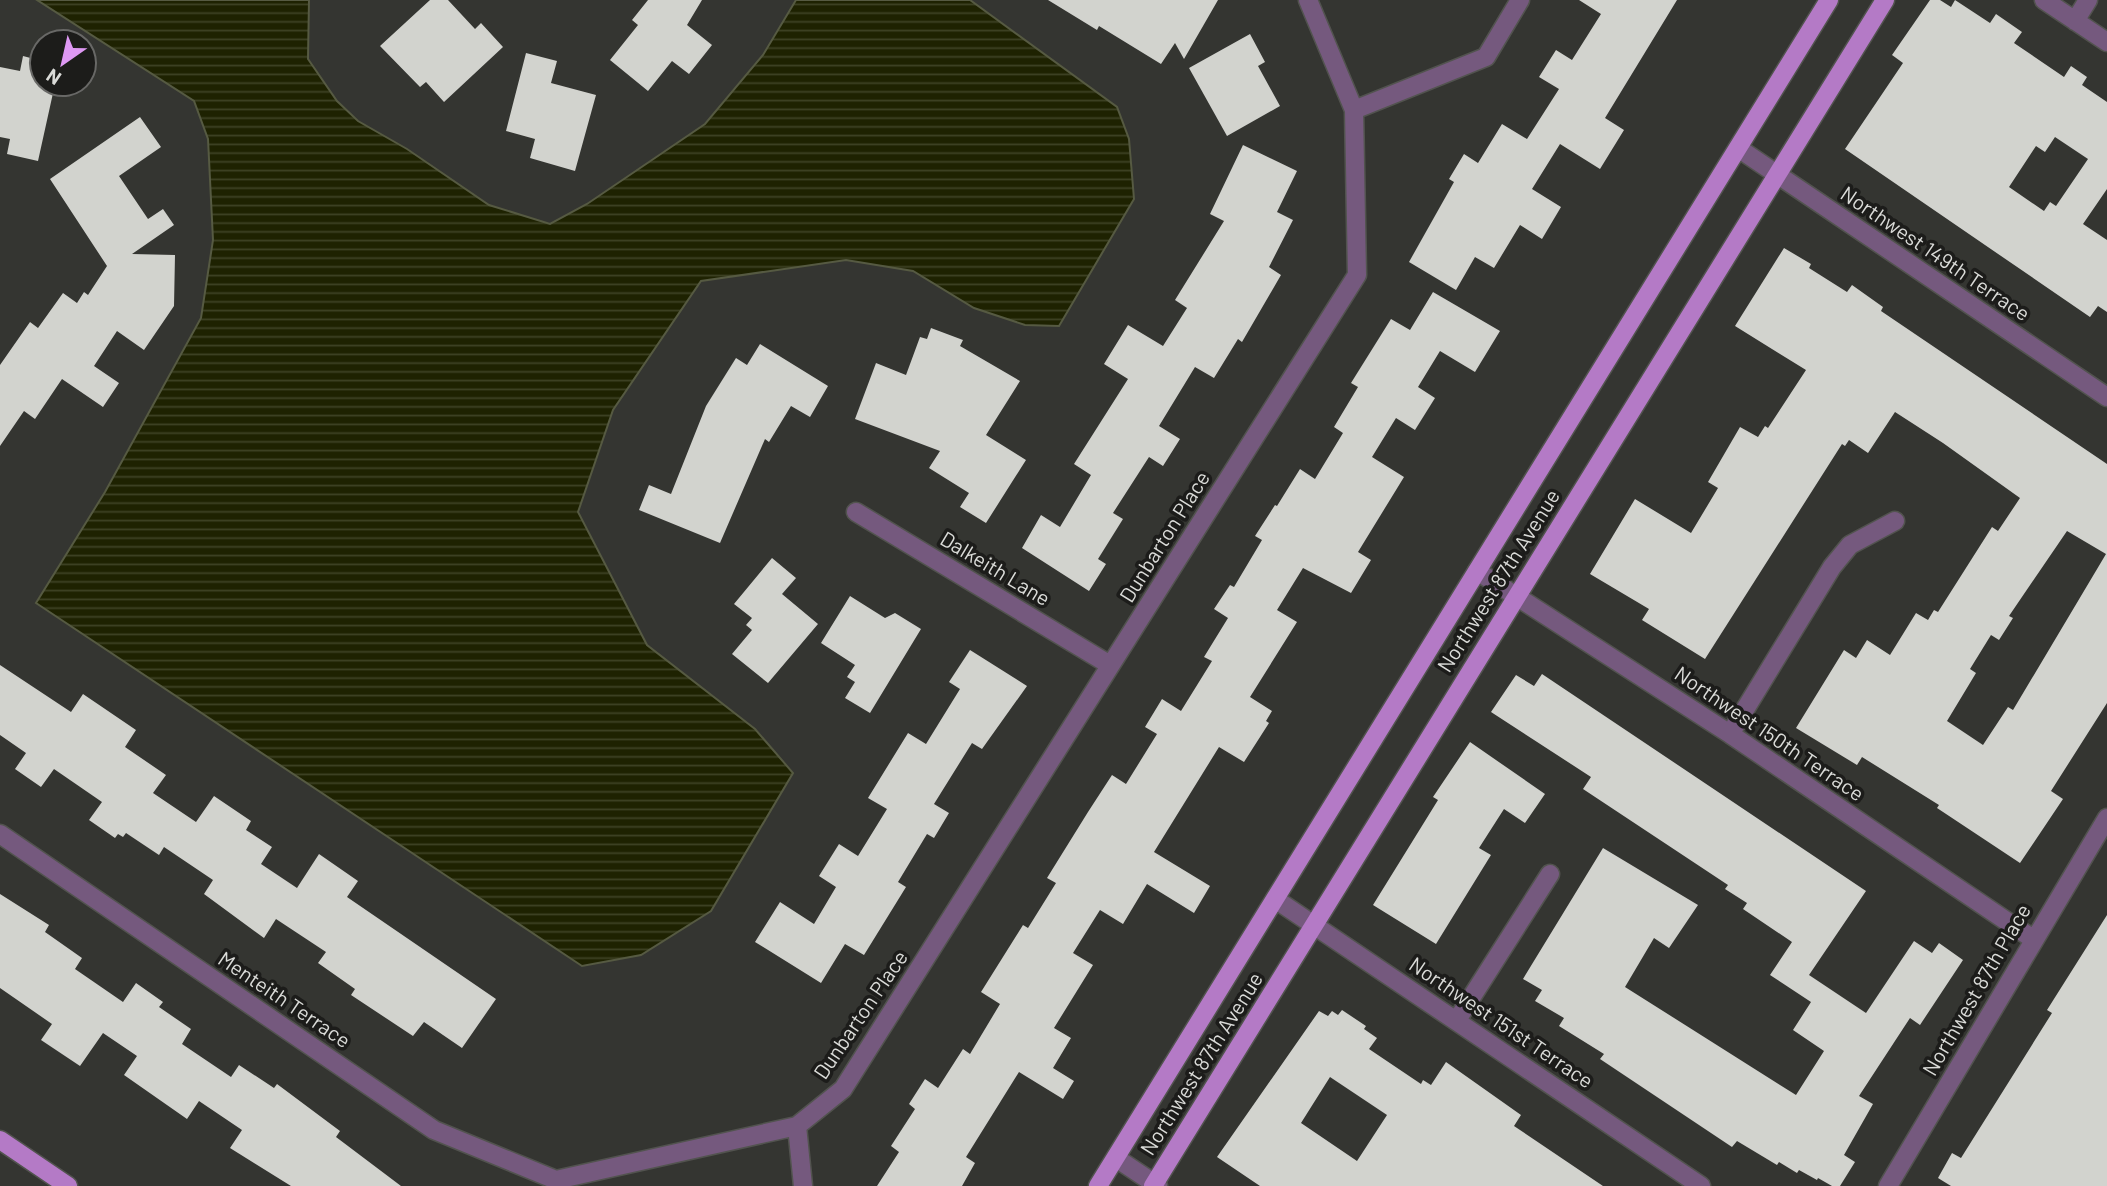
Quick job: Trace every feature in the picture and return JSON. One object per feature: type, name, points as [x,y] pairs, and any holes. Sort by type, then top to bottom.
[{"type":"main road","name":"Northwest 87th Avenue","points":[[1098,1186],[1829,0]]},
{"type":"main road","name":"Northwest 87th Avenue","points":[[1155,1185],[1885,0]]},
{"type":"main road","points":[[0,1140],[68,1186]]},
{"type":"street","points":[[1308,0],[1354,110],[1486,57],[1520,0]]},
{"type":"street","points":[[2044,0],[2107,42]]},
{"type":"street","points":[[2075,21],[2088,0]]},
{"type":"street","name":"Dunbarton Place","points":[[557,1183],[797,1126],[844,1089],[1357,275],[1354,110]]},
{"type":"street","name":"Northwest 149th Terrace","points":[[1738,148],[2107,397]]},
{"type":"street","name":"Dalkeith Lane","points":[[856,512],[1110,666]]},
{"type":"street","points":[[1730,734],[1832,567],[1850,545],[1895,521]]},
{"type":"street","name":"Northwest 150th Terrace","points":[[1477,571],[1730,734],[2033,939]]},
{"type":"street","name":"Northwest 87th Place","points":[[1888,1186],[2107,818]]},
{"type":"street","name":"Menteith Terrace","points":[[0,834],[434,1130],[557,1183]]},
{"type":"street","points":[[1457,1020],[1550,874]]},
{"type":"street","name":"Northwest 151st Terrace","points":[[1275,899],[1701,1186]]},
{"type":"street","points":[[797,1126],[803,1186]]},
{"type":"street","points":[[1116,1158],[1155,1185]]},
{"type":"shaded area","points":[[37,0],[309,0],[308,59],[337,101],[358,121],[407,149],[489,205],[550,224],[587,204],[705,124],[763,55],[796,0],[970,0],[1117,107],[1129,139],[1134,199],[1059,326],[1025,325],[974,308],[913,271],[846,260],[701,281],[613,410],[578,512],[647,645],[755,729],[793,773],[711,911],[641,955],[582,966],[36,603],[105,492],[201,318],[213,240],[208,139],[194,101],[98,39],[98,28],[81,28]]},
{"type":"building","points":[[430,0],[448,0],[475,29],[481,23],[503,47],[444,102],[426,82],[420,87],[380,46]]},
{"type":"building","points":[[648,0],[702,0],[687,25],[712,45],[689,74],[672,61],[648,91],[610,60],[638,25],[632,20]]},
{"type":"building","points":[[1048,0],[1218,0],[1184,59],[1175,43],[1161,64],[1099,26],[1097,30]]},
{"type":"building","points":[[1579,0],[1677,0],[1605,118],[1624,130],[1600,169],[1560,144],[1532,189],[1561,207],[1542,239],[1520,225],[1494,268],[1475,257],[1456,290],[1409,262],[1454,182],[1449,179],[1464,154],[1478,163],[1502,124],[1527,139],[1559,89],[1539,77],[1556,50],[1572,60],[1601,14]]},
{"type":"building","points":[[1930,0],[1940,0],[1951,7],[1955,0],[1990,23],[1996,14],[2022,32],[2014,43],[2064,77],[2071,66],[2087,77],[2082,85],[2107,102],[2107,189],[2083,224],[2107,240],[2107,312],[2098,306],[2090,317],[1845,149],[1903,63],[1892,55]],"holes":[[[2055,137],[2088,159],[2056,206],[2050,202],[2044,211],[2009,187],[2036,146],[2045,152]]]},
{"type":"building","points":[[1250,34],[1265,62],[1258,66],[1280,106],[1227,136],[1189,68]]},
{"type":"building","points":[[526,53],[557,61],[551,83],[596,95],[575,171],[530,158],[535,139],[506,131]]},
{"type":"building","points":[[23,56],[28,57],[28,98],[52,98],[38,161],[7,154],[10,139],[0,137],[0,67],[20,71]]},
{"type":"building","points":[[140,117],[161,147],[119,176],[148,219],[163,209],[174,225],[132,254],[175,255],[174,306],[144,350],[117,331],[94,366],[119,383],[103,407],[62,379],[35,419],[24,411],[0,446],[0,365],[30,322],[38,328],[63,293],[77,303],[84,292],[88,295],[107,266],[50,179]]},
{"type":"building","points":[[1243,145],[1297,171],[1277,212],[1293,220],[1269,267],[1281,275],[1242,342],[1238,339],[1214,378],[1195,367],[1159,426],[1180,439],[1163,466],[1149,457],[1113,513],[1123,519],[1098,559],[1106,564],[1089,591],[1022,548],[1041,515],[1060,527],[1091,475],[1074,464],[1128,379],[1104,364],[1128,325],[1163,346],[1187,308],[1175,300],[1224,221],[1210,214]]},
{"type":"building","points":[[1784,248],[1811,264],[1809,268],[1847,292],[1852,285],[1883,307],[1881,311],[2107,464],[2107,703],[2051,791],[2063,799],[2020,863],[1937,808],[1939,805],[1862,757],[1857,765],[1796,728],[1844,650],[1856,658],[1867,640],[1890,655],[1916,613],[1928,620],[1934,610],[1938,612],[1992,527],[1998,531],[2020,498],[1943,443],[1895,412],[1868,453],[1849,440],[1845,446],[1842,444],[1705,659],[1642,620],[1649,609],[1590,574],[1635,499],[1691,533],[1718,488],[1708,482],[1740,427],[1758,437],[1765,426],[1768,428],[1806,370],[1735,326]],"holes":[[[2067,531],[2106,554],[2013,710],[2008,707],[1983,745],[1947,721],[1976,673],[1970,669],[1991,635],[1999,640],[2013,618],[2009,616]]]},
{"type":"building","points":[[1433,292],[1500,331],[1475,372],[1440,351],[1418,387],[1435,398],[1415,430],[1396,418],[1372,457],[1404,477],[1358,552],[1371,560],[1351,593],[1303,568],[1277,610],[1297,622],[1250,697],[1272,711],[1266,721],[1269,723],[1244,762],[1219,747],[1154,852],[1210,886],[1194,913],[1147,884],[1123,924],[1100,910],[1073,953],[1093,965],[1054,1028],[1071,1038],[1053,1068],[1074,1081],[1063,1099],[1019,1072],[966,1157],[975,1163],[962,1186],[877,1186],[899,1152],[891,1146],[915,1109],[909,1104],[925,1079],[938,1088],[963,1049],[970,1054],[1000,1004],[981,992],[1023,925],[1028,928],[1056,883],[1047,878],[1088,812],[1112,775],[1126,784],[1157,734],[1145,727],[1162,699],[1181,711],[1212,661],[1204,657],[1228,618],[1214,609],[1230,585],[1234,587],[1262,540],[1255,536],[1300,469],[1315,479],[1343,433],[1334,427],[1358,387],[1351,383],[1391,319],[1410,330]]},
{"type":"building","points":[[931,328],[963,340],[960,346],[1020,381],[986,435],[1026,460],[986,523],[960,507],[969,493],[929,468],[940,451],[855,419],[876,363],[906,375],[920,337],[927,339]]},
{"type":"building","points":[[760,344],[828,386],[810,417],[791,406],[769,442],[765,439],[720,543],[639,510],[649,485],[671,494],[706,406],[736,358],[747,365]]},
{"type":"building","points":[[772,558],[796,578],[782,594],[818,624],[768,683],[732,654],[752,630],[746,625],[752,618],[734,604]]},
{"type":"building","points":[[850,596],[885,618],[895,613],[921,629],[870,713],[845,698],[855,682],[847,677],[855,665],[821,643]]},
{"type":"building","points":[[970,650],[1027,686],[982,749],[972,743],[934,804],[949,813],[934,838],[927,834],[898,882],[906,887],[864,955],[845,944],[821,983],[755,942],[780,902],[814,924],[836,887],[819,876],[839,844],[858,856],[887,809],[868,798],[908,733],[926,744],[960,689],[949,682]]},
{"type":"building","points":[[0,665],[71,712],[83,694],[136,730],[125,747],[166,775],[153,793],[196,822],[214,796],[251,821],[246,830],[272,847],[261,864],[297,888],[319,854],[358,881],[347,897],[496,999],[462,1048],[424,1022],[413,1036],[351,995],[355,989],[318,963],[326,952],[276,919],[264,938],[204,894],[213,880],[164,847],[159,855],[126,833],[123,837],[118,834],[115,838],[89,820],[102,802],[54,769],[41,787],[15,769],[26,753],[0,735]]},
{"type":"building","points":[[1542,674],[1866,891],[1809,975],[1866,1013],[1914,941],[1932,953],[1939,943],[1963,960],[1920,1025],[1910,1018],[1859,1096],[1873,1104],[1844,1155],[1855,1162],[1840,1186],[1832,1186],[1799,1170],[1797,1173],[1779,1162],[1777,1165],[1737,1141],[1732,1147],[1600,1059],[1604,1054],[1559,1026],[1564,1018],[1535,1001],[1542,990],[1523,979],[1603,848],[1698,905],[1669,948],[1654,938],[1625,987],[1796,1095],[1824,1051],[1793,1030],[1811,1002],[1770,975],[1792,942],[1743,909],[1747,903],[1725,889],[1728,885],[1583,789],[1591,777],[1491,712],[1516,675],[1534,686]]},
{"type":"building","points":[[1470,742],[1545,794],[1525,823],[1504,809],[1479,848],[1491,855],[1436,944],[1373,905],[1438,800],[1433,797]]},
{"type":"building","points":[[0,894],[49,925],[45,932],[82,958],[75,969],[123,1002],[136,983],[163,1002],[159,1007],[191,1029],[182,1044],[231,1077],[239,1065],[274,1088],[277,1084],[340,1131],[336,1137],[401,1186],[291,1186],[230,1148],[242,1130],[199,1101],[187,1119],[124,1075],[137,1056],[103,1033],[80,1066],[41,1040],[52,1024],[0,988]]},
{"type":"building","points":[[2107,915],[2107,1186],[1951,1186],[1938,1178],[1952,1153],[1961,1158],[2052,1013],[2047,1010]]},
{"type":"building","points":[[1342,1010],[1366,1026],[1364,1029],[1377,1038],[1369,1049],[1421,1084],[1423,1080],[1431,1085],[1446,1062],[1521,1115],[1514,1126],[1603,1186],[1260,1186],[1217,1157],[1319,1011],[1328,1016],[1332,1011],[1338,1015]],"holes":[[[1330,1077],[1387,1115],[1357,1161],[1301,1123]]]}]
